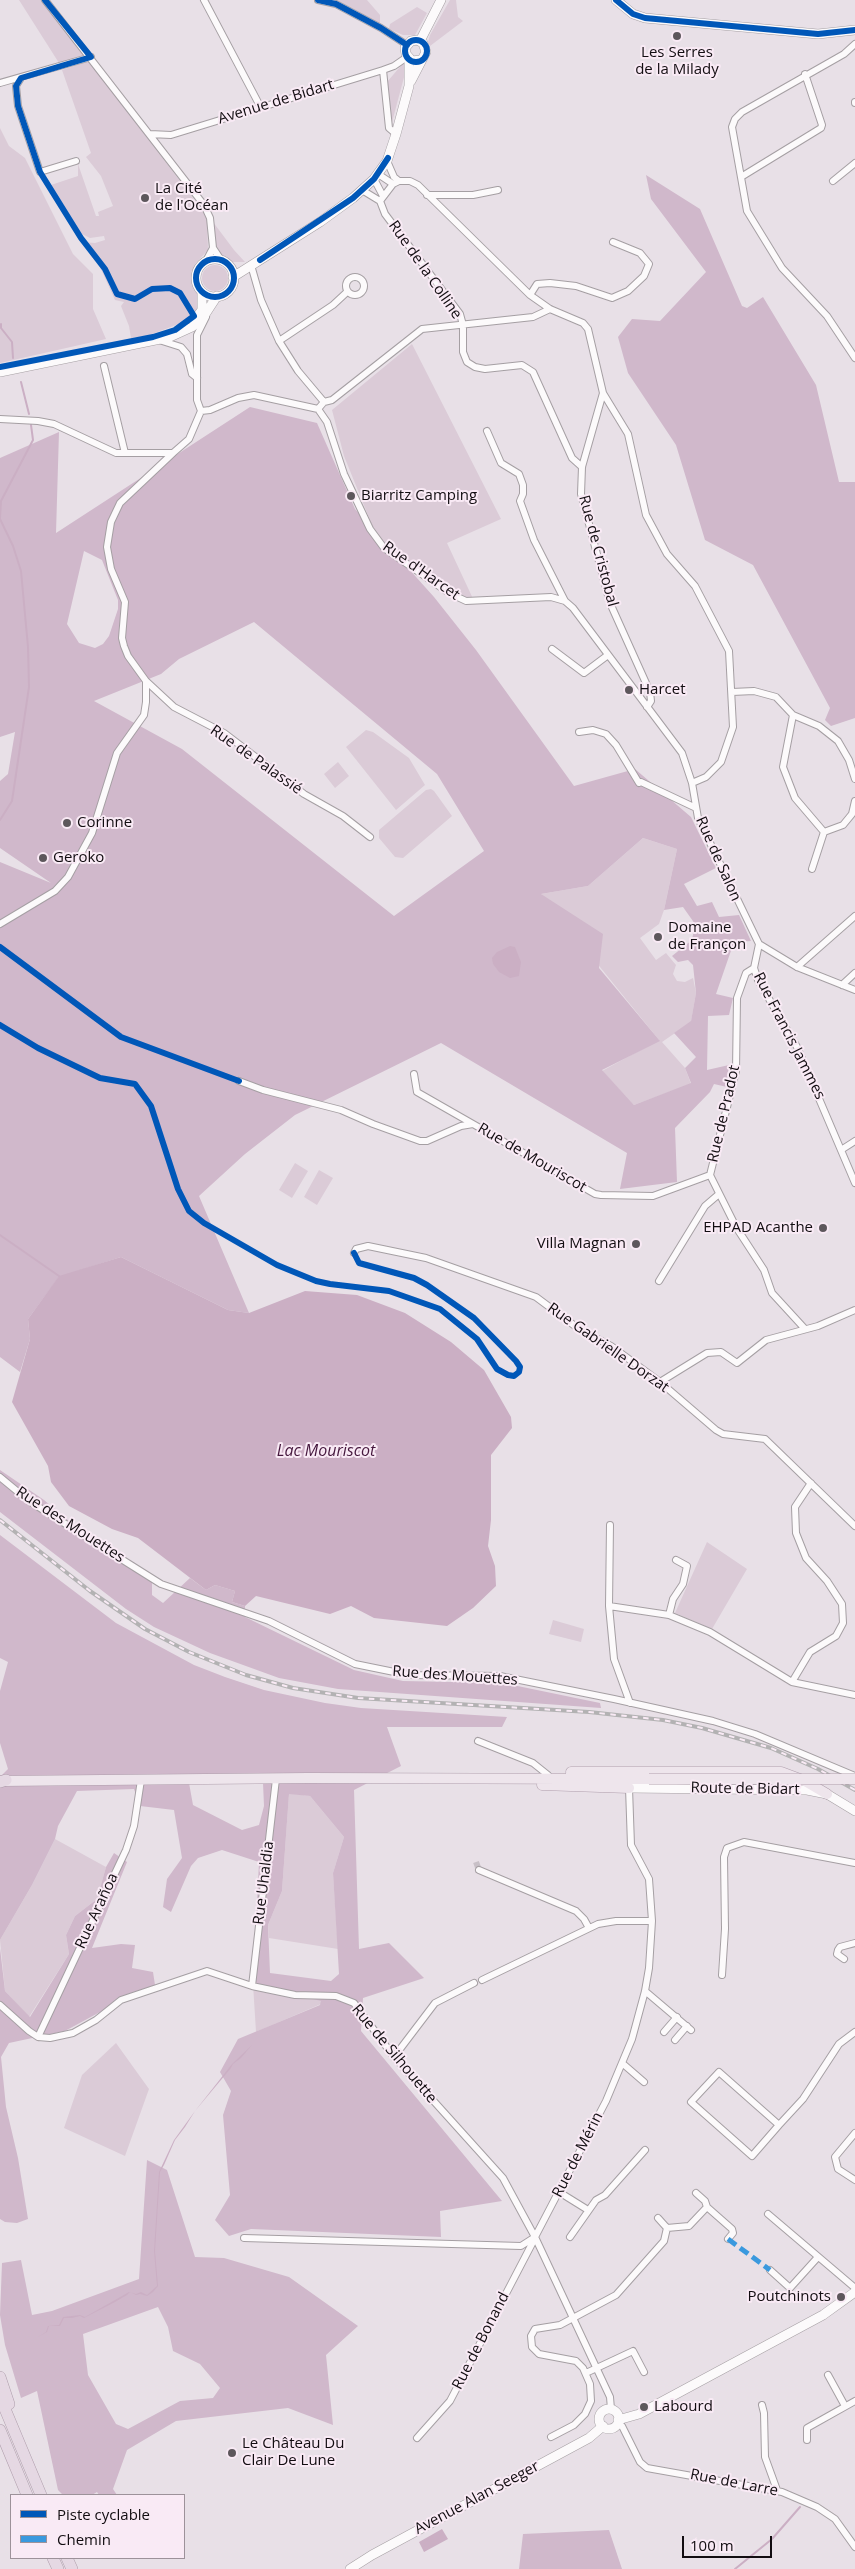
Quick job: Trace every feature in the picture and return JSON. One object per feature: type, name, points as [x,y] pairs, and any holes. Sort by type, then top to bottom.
[{"type":"highway","points":[[0,2377],[9,2402],[9,2418]]},
{"type":"highway","points":[[0,2397],[41,2494]]},
{"type":"highway","points":[[0,2430],[27,2494]]},
{"type":"main road","points":[[420,41],[442,0]]},
{"type":"main road","points":[[616,0],[634,15],[645,18],[818,34],[855,30]]},
{"type":"main road","points":[[202,292],[209,296],[217,296],[229,290],[233,277],[269,256],[362,190],[376,176],[387,161],[409,86],[425,55],[426,49],[420,41],[414,40],[406,45],[409,86]]},
{"type":"main road","points":[[408,58],[415,61],[421,60]]},
{"type":"main road","points":[[182,332],[202,310],[202,292],[196,281],[196,275],[206,261],[251,265]]},
{"type":"main road","points":[[224,262],[233,277]]},
{"type":"main road","points":[[0,372],[159,340],[182,332],[192,327],[206,315],[217,296]]},
{"type":"main road","points":[[526,1778],[562,1772],[604,1771],[781,1772],[806,1781],[827,1794]]},
{"type":"main road","points":[[2,1781],[855,1778]]},
{"type":"main road","points":[[454,1779],[629,1788]]},
{"type":"main road","name":"Route de Bidart","points":[[629,1788],[780,1789],[827,1794],[855,1811]]},
{"type":"main road","points":[[618,2422],[617,2414],[611,2409],[604,2410],[600,2415],[600,2421],[603,2426],[612,2428],[618,2422],[639,2414],[822,2315],[855,2292]]},
{"type":"main road","name":"Avenue Alan Seeger","points":[[350,2569],[372,2554],[589,2438],[603,2426]]},
{"type":"street","points":[[45,0],[208,211],[212,248],[206,261]]},
{"type":"street","points":[[204,0],[260,106]]},
{"type":"street","points":[[318,0],[336,4],[381,28],[406,45]]},
{"type":"street","points":[[854,49],[805,74],[752,105],[735,118],[732,127],[746,211],[782,268],[827,316],[855,358]]},
{"type":"street","points":[[0,83],[90,57]]},
{"type":"street","name":"Avenue de Bidart","points":[[150,134],[170,134],[383,70],[408,58]]},
{"type":"street","points":[[383,70],[389,128],[396,134]]},
{"type":"street","points":[[741,177],[821,128],[822,125],[805,74]]},
{"type":"street","points":[[21,78],[16,86],[18,106],[40,172],[76,161]]},
{"type":"street","points":[[162,150],[170,134]]},
{"type":"street","points":[[382,198],[396,183],[387,161]]},
{"type":"street","points":[[833,181],[855,163]]},
{"type":"street","points":[[376,176],[382,198]]},
{"type":"street","name":"Rue de Cristobal","points":[[376,176],[396,183],[410,181],[418,184],[530,295],[550,309],[578,320],[588,329],[603,392],[582,467],[581,494],[610,603],[650,692],[651,701],[647,707]]},
{"type":"street","name":"Rue de la Colline","points":[[362,190],[382,198],[386,214],[460,314],[463,325],[464,352],[467,362],[475,367],[485,369],[522,365],[534,372],[572,458],[582,467]]},
{"type":"street","points":[[428,194],[473,195],[498,190]]},
{"type":"street","points":[[530,295],[537,284],[550,283],[576,286],[612,298],[628,290],[644,276],[649,264],[640,253],[613,242]]},
{"type":"street","points":[[212,248],[224,262]]},
{"type":"street","points":[[251,265],[261,300],[279,341],[293,364],[324,402]]},
{"type":"street","points":[[279,341],[326,310],[348,292]]},
{"type":"street","points":[[206,315],[197,335],[197,400],[201,412],[238,398],[254,395],[318,409],[324,402],[332,400],[418,332],[434,326],[533,318],[550,309]]},
{"type":"street","points":[[159,340],[181,347],[187,354],[192,374],[197,378]]},
{"type":"street","points":[[104,366],[125,453]]},
{"type":"street","points":[[487,431],[501,463],[519,474],[523,484],[523,494],[520,501],[534,540],[565,601],[573,608],[682,753],[692,783],[706,777],[721,762],[733,727],[729,651],[695,586],[667,554],[646,515],[628,434],[603,392]]},
{"type":"street","name":"Rue d'Harcet","points":[[318,409],[327,422],[348,483],[370,529],[384,548],[449,593],[466,601],[551,597],[565,601]]},
{"type":"street","name":"Rue de Palassié","points":[[201,412],[189,439],[120,503],[108,535],[107,554],[125,602],[122,638],[124,646],[128,656],[146,681],[174,707],[224,733],[304,794],[343,816],[370,837]]},
{"type":"street","points":[[0,419],[38,421],[64,428],[116,453],[173,454]]},
{"type":"street","points":[[552,649],[584,673],[608,655]]},
{"type":"street","points":[[0,924],[55,891],[77,863],[92,833],[117,753],[144,715],[146,681]]},
{"type":"street","points":[[732,692],[754,691],[776,697],[793,715],[819,726],[838,741],[849,760],[855,780]]},
{"type":"street","points":[[793,715],[783,767],[795,798],[824,832]]},
{"type":"street","points":[[579,732],[593,730],[606,734],[616,746],[639,783],[641,782],[696,808]]},
{"type":"street","name":"Rue de Salon","points":[[692,783],[698,818],[758,944]]},
{"type":"street","points":[[824,832],[844,825],[852,814],[855,801]]},
{"type":"street","points":[[812,869],[824,832]]},
{"type":"street","points":[[797,966],[855,916]]},
{"type":"street","points":[[758,944],[797,966],[855,990]]},
{"type":"street","name":"Rue Francis Jammes","points":[[758,944],[754,968],[758,980],[797,1047],[855,1183]]},
{"type":"street","name":"Rue de Pradot","points":[[710,1176],[736,1071],[737,998],[746,973],[754,968]]},
{"type":"street","points":[[842,985],[855,973]]},
{"type":"street","points":[[414,1074],[417,1092],[473,1124]]},
{"type":"street","name":"Rue de Mouriscot","points":[[239,1081],[263,1090],[341,1110],[382,1128],[420,1141],[427,1141],[461,1126],[473,1124],[595,1194],[653,1196],[710,1176]]},
{"type":"street","points":[[841,1150],[855,1141]]},
{"type":"street","points":[[710,1176],[736,1227],[764,1270],[772,1293],[805,1329]]},
{"type":"street","points":[[659,1281],[705,1206],[719,1194]]},
{"type":"street","name":"Rue Gabrielle Dorzat","points":[[354,1253],[356,1249],[368,1246],[426,1258],[536,1297],[579,1329],[610,1346],[660,1382],[716,1430],[723,1434],[765,1439],[855,1526]]},
{"type":"street","points":[[660,1382],[707,1353],[721,1352],[738,1364],[766,1340],[805,1329],[855,1310]]},
{"type":"street","name":"Rue des Mouettes","points":[[0,1477],[29,1501],[161,1584],[269,1621],[355,1664],[409,1675],[500,1676],[713,1721],[755,1734],[855,1778]]},
{"type":"street","points":[[792,1682],[810,1652],[836,1636],[844,1622],[842,1604],[828,1581],[806,1558],[796,1533],[795,1507],[811,1483]]},
{"type":"street","points":[[610,1524],[609,1606],[614,1659],[630,1703]]},
{"type":"street","points":[[669,1615],[673,1599],[683,1584],[687,1566],[676,1560]]},
{"type":"street","points":[[609,1606],[669,1615],[710,1632],[792,1682],[855,1695]]},
{"type":"street","points":[[478,1741],[533,1763],[548,1775]]},
{"type":"street","name":"Rue Uhaldia","points":[[252,1986],[276,1779]]},
{"type":"street","name":"Rue Arañoa","points":[[38,2037],[126,1850],[134,1826],[141,1780]]},
{"type":"street","name":"Rue de Mérin","points":[[535,2237],[606,2101],[632,2039],[650,1968],[652,1921],[649,1879],[631,1845],[629,1788]]},
{"type":"street","points":[[722,1975],[725,1929],[724,1857],[727,1848],[744,1842],[855,1863]]},
{"type":"street","points":[[479,1870],[576,1912],[584,1919],[588,1928]]},
{"type":"street","points":[[482,1980],[588,1928],[616,1921],[652,1921]]},
{"type":"street","points":[[844,1959],[837,1954],[840,1946],[855,1944]]},
{"type":"street","name":"Rue de Silhouette","points":[[38,2037],[73,2034],[96,2020],[121,2000],[207,1971],[252,1986],[295,1995],[336,1996],[354,2003],[394,2057],[503,2178],[535,2237],[596,2367],[610,2397],[611,2409]]},
{"type":"street","points":[[394,2057],[436,2003],[474,1982]]},
{"type":"street","points":[[645,1991],[689,2028],[675,2040]]},
{"type":"street","points":[[0,2005],[29,2032],[38,2037]]},
{"type":"street","points":[[664,2032],[677,2017]]},
{"type":"street","points":[[780,2125],[719,2072],[691,2102],[752,2156],[780,2125],[803,2099],[839,2044],[855,2032]]},
{"type":"street","points":[[622,2063],[644,2082]]},
{"type":"street","points":[[855,2133],[834,2157],[838,2169],[855,2180]]},
{"type":"street","points":[[570,2237],[596,2200],[606,2195],[644,2150]]},
{"type":"street","points":[[559,2192],[588,2210]]},
{"type":"street","points":[[696,2193],[732,2229],[728,2239]]},
{"type":"street","points":[[667,2228],[689,2226],[708,2207]]},
{"type":"street","points":[[768,2214],[855,2288]]},
{"type":"street","points":[[658,2218],[667,2228]]},
{"type":"street","points":[[551,2437],[574,2425],[584,2414],[591,2401],[590,2384],[586,2374],[576,2361],[539,2354],[532,2347],[531,2336],[536,2329],[560,2325],[616,2295],[664,2240],[667,2228]]},
{"type":"street","points":[[244,2238],[521,2246],[535,2237]]},
{"type":"street","name":"Rue de Bonand","points":[[417,2438],[450,2401],[535,2237]]},
{"type":"street","points":[[770,2270],[790,2288],[818,2257]]},
{"type":"street","points":[[586,2374],[596,2367],[632,2351],[644,2372]]},
{"type":"street","points":[[828,2375],[845,2406]]},
{"type":"street","points":[[807,2440],[807,2428],[855,2401]]},
{"type":"street","points":[[762,2405],[764,2413],[765,2458],[777,2490]]},
{"type":"street","name":"Rue de Larre","points":[[618,2422],[622,2426],[640,2462],[647,2468],[777,2490],[817,2507],[835,2519],[855,2547]]},
{"type":"shaded area","points":[[19,0],[42,0],[84,55],[59,63]]},
{"type":"shaded area","points":[[337,0],[367,0],[380,15],[380,24]]},
{"type":"shaded area","points":[[450,0],[456,0],[458,17],[463,21],[430,46],[428,42],[430,35]]},
{"type":"shaded area","points":[[417,7],[427,13],[415,35],[403,35],[389,29],[390,24]]},
{"type":"shaded area","points":[[89,61],[207,219],[208,250],[195,264],[191,273],[193,286],[199,295],[197,310],[184,322],[147,336],[131,338],[129,326],[121,306],[124,302],[115,300],[100,267],[82,242],[95,243],[105,240],[104,236],[90,238],[82,234],[51,185],[78,176],[78,164],[96,216],[99,216],[98,212],[113,206],[101,176],[86,157],[91,153],[62,70]]},
{"type":"shaded area","points":[[405,61],[407,66],[391,126],[387,82]]},
{"type":"shaded area","points":[[0,128],[9,146],[25,158],[73,254],[93,274],[93,309],[106,339],[0,363]]},
{"type":"shaded area","points":[[646,175],[700,209],[742,306],[747,308],[763,297],[816,385],[839,482],[855,482],[855,718],[831,726],[825,720],[830,708],[753,565],[705,540],[676,445],[628,373],[618,337],[632,319],[660,321],[706,272],[651,199]]},
{"type":"shaded area","points":[[213,222],[245,262],[231,262],[219,253],[216,249]]},
{"type":"shaded area","points":[[215,265],[224,269],[228,278],[224,287],[215,291],[206,287],[202,278],[206,269]]},
{"type":"shaded area","points":[[412,344],[501,519],[447,543],[475,603],[390,552],[378,540],[344,456],[332,410]]},
{"type":"shaded area","points":[[250,407],[317,423],[355,509],[434,597],[476,650],[574,786],[635,769],[691,817],[716,868],[684,884],[697,906],[712,902],[719,917],[739,915],[751,941],[734,942],[716,994],[733,998],[729,1015],[708,1016],[707,1070],[729,1065],[727,1087],[714,1084],[710,1092],[675,1128],[677,1182],[620,1189],[627,1153],[441,1043],[295,1115],[245,1154],[199,1196],[249,1313],[228,1310],[121,1257],[59,1277],[28,1319],[30,1339],[20,1372],[0,1357],[0,862],[51,883],[0,848],[0,781],[8,774],[15,732],[0,737],[0,458],[59,432],[56,533]],"holes":[[[84,551],[102,560],[118,600],[118,609],[109,636],[103,644],[95,648],[79,643],[67,624]],[[254,622],[437,774],[484,851],[394,916],[182,749],[94,701],[161,674],[179,659]],[[643,838],[677,849],[664,910],[683,907],[695,924],[692,940],[672,956],[678,962],[688,960],[693,965],[696,993],[691,1021],[674,1033],[696,1057],[685,1068],[691,1083],[634,1105],[602,1070],[660,1041],[599,968],[603,934],[541,894],[588,886]]]},
{"type":"shaded area","points":[[366,730],[373,732],[409,758],[425,785],[396,810],[346,747]]},
{"type":"shaded area","points":[[338,762],[349,776],[335,788],[324,774]]},
{"type":"shaded area","points":[[431,789],[452,816],[403,858],[395,857],[379,838],[379,830],[426,790]]},
{"type":"shaded area","points":[[643,838],[677,849],[664,910],[659,924],[640,938],[656,960],[666,953],[676,965],[673,974],[677,981],[685,982],[693,978],[696,993],[691,1022],[662,1042],[685,1068],[691,1084],[634,1105],[602,1071],[659,1040],[541,894],[588,886]]},
{"type":"shaded area","points":[[295,1163],[308,1171],[292,1198],[279,1190]]},
{"type":"shaded area","points":[[319,1170],[333,1178],[317,1205],[304,1197]]},
{"type":"shaded area","points":[[0,1470],[44,1500],[105,1551],[152,1580],[152,1595],[163,1603],[190,1578],[206,1590],[215,1585],[235,1591],[232,1602],[245,1606],[245,1617],[354,1670],[403,1681],[503,1683],[600,1703],[601,1708],[338,1689],[279,1678],[210,1653],[154,1627],[126,1609],[0,1512]]},
{"type":"shaded area","points":[[0,1535],[116,1623],[194,1665],[225,1677],[264,1690],[325,1703],[361,1708],[507,1717],[502,1727],[387,1727],[401,1766],[354,1790],[359,1949],[389,1943],[424,1978],[363,1998],[361,2031],[502,2201],[440,2211],[441,2237],[251,2229],[229,2236],[215,2220],[230,2195],[223,2115],[231,2091],[220,2072],[238,2039],[320,2005],[321,2001],[253,1984],[259,1862],[222,1850],[198,1858],[191,1866],[171,1912],[163,1907],[167,1879],[182,1858],[174,1810],[140,1806],[134,1789],[77,1791],[58,1826],[55,1839],[32,1885],[0,1940],[0,1777],[8,1769],[0,1743],[0,1691],[8,1662],[0,1658]],"holes":[[[189,1783],[263,1783],[264,1806],[259,1825],[242,1830],[193,1805]],[[289,1794],[310,1796],[344,1837],[333,1873],[339,1974],[331,1981],[270,1973],[268,1925],[282,1891]]]},
{"type":"shaded area","points":[[707,1542],[747,1569],[712,1629],[675,1613]]},
{"type":"shaded area","points":[[553,1620],[584,1629],[581,1642],[549,1634]]},
{"type":"shaded area","points":[[289,1793],[310,1796],[344,1837],[333,1873],[338,1949],[269,1938],[268,1925],[282,1891]]},
{"type":"shaded area","points":[[55,1839],[106,1867],[97,1899],[75,1916],[66,1935],[69,1954],[29,2017],[5,1991],[0,1940],[32,1885]]},
{"type":"shaded area","points":[[114,1853],[127,1862],[92,1948],[121,1944],[135,1945],[132,1968],[153,1972],[155,1985],[124,1999],[65,2031],[9,2043],[1,2057],[6,2107],[18,2158],[28,2219],[17,2223],[5,2222],[0,2219],[0,1948],[5,1991],[30,2017],[69,1954],[66,1935],[75,1916],[97,1899],[106,1867]]},
{"type":"shaded area","points":[[253,1984],[321,2000],[321,2004],[256,2032]]},
{"type":"shaded area","points":[[116,2043],[149,2089],[125,2156],[64,2128],[82,2075]]},
{"type":"shaded area","points":[[147,2160],[167,2170],[195,2257],[224,2258],[289,2277],[358,2326],[326,2355],[333,2425],[288,2408],[176,2421],[127,2450],[113,2489],[116,2494],[98,2494],[97,2492],[94,2494],[62,2494],[58,2490],[37,2391],[21,2398],[5,2345],[0,2315],[2,2263],[21,2260],[32,2315],[52,2311],[139,2279]],"holes":[[[158,2307],[168,2327],[173,2351],[200,2364],[220,2388],[213,2398],[180,2401],[128,2429],[116,2424],[88,2375],[83,2334]]]},
{"type":"shaded area","points":[[609,2530],[622,2569],[519,2569],[523,2534]]},
{"type":"water","points":[[510,946],[515,947],[521,962],[519,976],[510,978],[499,972],[493,964],[492,958],[497,952]]},
{"type":"water","name":"Lac Mouriscot","points":[[121,1257],[228,1310],[249,1313],[305,1291],[357,1295],[405,1313],[451,1342],[484,1370],[511,1417],[512,1428],[491,1455],[491,1520],[488,1546],[495,1566],[496,1586],[473,1608],[447,1626],[374,1618],[351,1606],[330,1614],[256,1596],[245,1606],[232,1602],[235,1591],[215,1585],[206,1590],[138,1538],[112,1529],[69,1506],[51,1482],[48,1466],[12,1402],[30,1339],[28,1319],[59,1276]]},
{"type":"water","points":[[252,2045],[233,2064],[195,2111],[232,2064]]},
{"type":"water","points":[[195,2111],[175,2140],[160,2172],[155,2251],[158,2286],[147,2296],[136,2295],[131,2293],[141,2292],[147,2295],[157,2286],[154,2251],[159,2172],[174,2140]]},
{"type":"water","points":[[130,2292],[84,2318],[80,2316],[64,2318],[60,2326],[49,2326],[47,2332],[38,2337],[46,2332],[48,2326],[59,2325],[63,2317],[80,2315],[85,2317]]},
{"type":"water","points":[[442,2529],[448,2539],[424,2552],[419,2542]]},
{"type":"waterway","points":[[1,324],[1,328],[12,342],[13,358]]},
{"type":"waterway","points":[[21,382],[29,414]]},
{"type":"waterway","points":[[0,518],[1,501],[33,440],[31,425]]},
{"type":"waterway","points":[[0,519],[13,546],[21,571],[28,647],[29,687],[12,801],[0,820]]},
{"type":"waterway","points":[[0,1235],[59,1276]]},
{"type":"waterway","points":[[735,2569],[772,2539],[800,2507]]},
{"type":"tunnel","points":[[476,1862],[479,1870]]},
{"type":"railway","points":[[0,1520],[90,1591],[145,1629],[189,1652],[246,1675],[293,1688],[358,1698],[589,1712],[663,1720],[702,1728],[771,1748],[818,1769],[855,1790]]},
{"type":"marked path","points":[[728,2239],[770,2270]]},
{"type":"cycle path","points":[[0,367],[153,337],[175,330],[194,316],[180,293],[170,288],[152,289],[135,299],[117,294],[105,269],[81,238],[40,172],[18,106],[16,86],[21,78],[91,57],[45,0]]},
{"type":"cycle path","points":[[318,0],[336,4],[381,28],[407,45]]},
{"type":"cycle path","points":[[616,0],[633,14],[645,18],[818,34],[855,30]]},
{"type":"cycle path","points":[[416,40],[424,43],[427,51],[424,59],[416,62],[408,59],[405,51],[408,43],[416,40]]},
{"type":"cycle path","points":[[260,260],[353,198],[374,179],[388,158]]},
{"type":"cycle path","points":[[215,259],[228,265],[234,278],[228,291],[215,297],[202,291],[196,278],[202,265],[215,259]]},
{"type":"cycle path","points":[[0,947],[121,1037],[239,1081]]},
{"type":"cycle path","points":[[0,1025],[38,1048],[100,1078],[135,1084],[151,1106],[178,1189],[189,1211],[204,1223],[277,1265],[316,1281],[389,1291],[440,1309],[477,1339],[497,1369],[514,1376],[519,1372],[520,1367],[516,1361],[474,1318],[427,1285],[414,1278],[359,1263],[354,1253]]},
{"type":"place","name":"Les Serres de la Milady","points":[[677,36]]},
{"type":"place","name":"La Cité de l'Océan","points":[[145,198]]},
{"type":"place","name":"Biarritz Camping","points":[[351,496]]},
{"type":"place","name":"Harcet","points":[[629,690]]},
{"type":"place","name":"Corinne","points":[[67,823]]},
{"type":"place","name":"Geroko","points":[[43,858]]},
{"type":"place","name":"Domaine de Françon","points":[[658,937]]},
{"type":"place","name":"EHPAD Acanthe","points":[[823,1228]]},
{"type":"place","name":"Villa Magnan","points":[[636,1244]]},
{"type":"place","name":"Poutchinots","points":[[841,2297]]},
{"type":"place","name":"Labourd","points":[[644,2407]]},
{"type":"place","name":"Le Château Du Clair De Lune","points":[[232,2453]]}]
